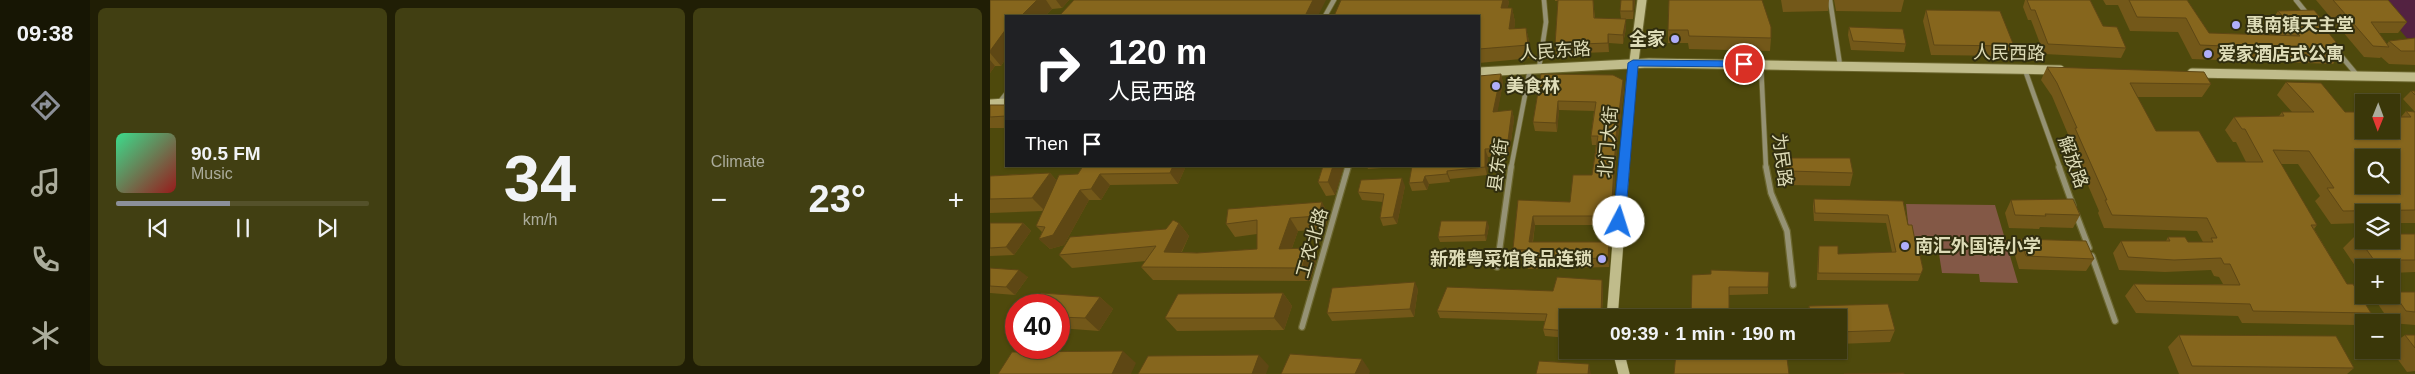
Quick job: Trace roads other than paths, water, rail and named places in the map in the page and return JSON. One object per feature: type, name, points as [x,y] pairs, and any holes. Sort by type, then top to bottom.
[{"type":"street","points":[[1326,15],[1334,0]]},
{"type":"street","name":"县东街","points":[[1497,266],[1516,134],[1546,22],[1544,0]]},
{"type":"street","name":"北门大街","points":[[1613,309],[1633,63],[1642,0]]},
{"type":"street","points":[[1830,0],[1840,66]]},
{"type":"street","points":[[2296,0],[2314,23]]},
{"type":"street","points":[[2333,45],[2358,76]]},
{"type":"street","name":"人民东路","points":[[1480,72],[1633,63]]},
{"type":"street","name":"人民西路","points":[[1633,63],[2072,70]]},
{"type":"street","name":"为民路","points":[[1761,64],[1766,176],[1771,193],[1787,230],[1792,285]]},
{"type":"street","name":"解放路","points":[[2025,70],[2115,321]]},
{"type":"street","points":[[2182,73],[2415,77]]},
{"type":"street","name":"工农北路","points":[[1302,328],[1348,167]]},
{"type":"street","points":[[1620,359],[1624,374]]},
{"type":"place","name":"惠南镇天主堂","points":[[2236,25]]},
{"type":"place","name":"全家","points":[[1675,39]]},
{"type":"place","name":"爱家酒店式公寓","points":[[2208,54]]},
{"type":"place","name":"美食林","points":[[1496,86]]},
{"type":"place","name":"南汇外国语小学","points":[[1905,246]]},
{"type":"place","name":"新雅粤菜馆食品连锁","points":[[1602,259]]}]
